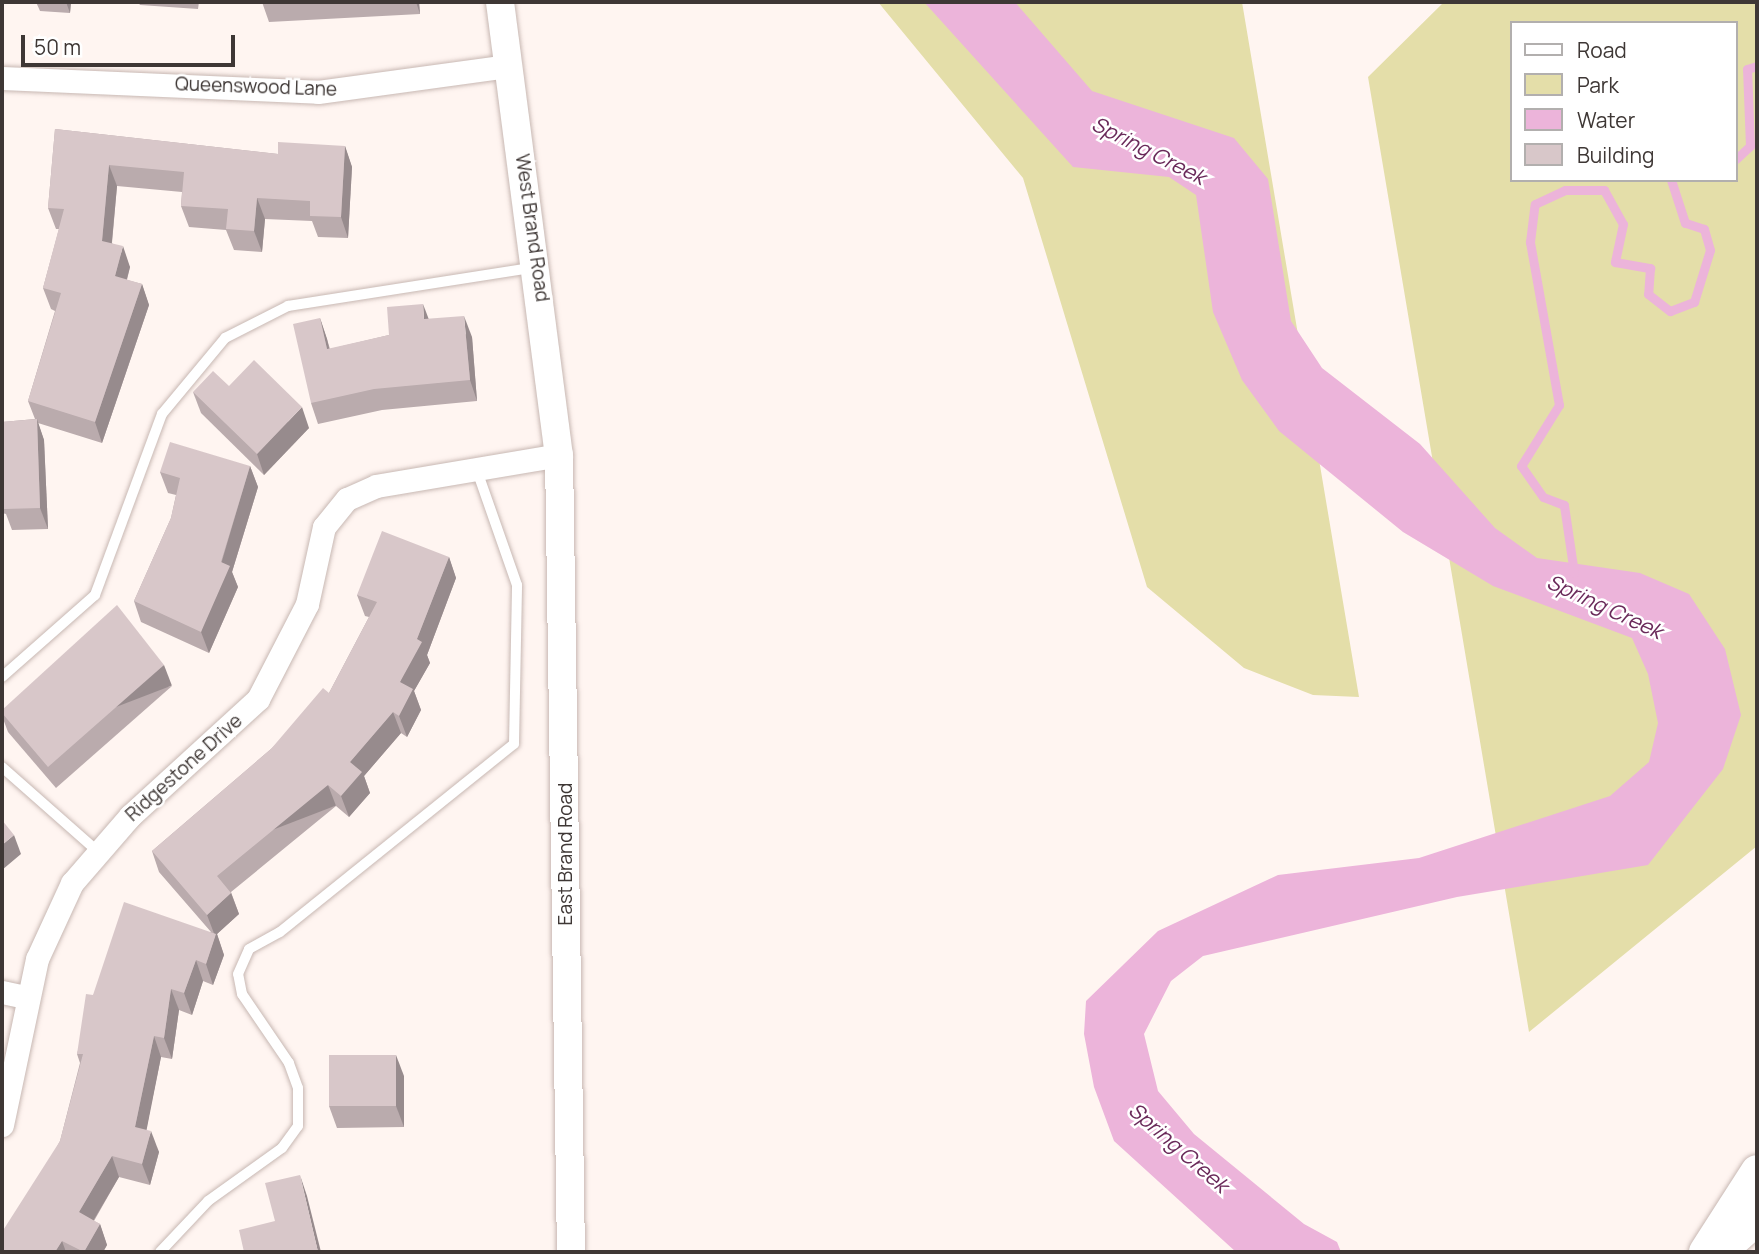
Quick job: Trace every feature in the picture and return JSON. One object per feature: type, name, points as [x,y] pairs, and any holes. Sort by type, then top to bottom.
[{"type":"main road","points":[[1705,1252],[1757,1171]]},
{"type":"main road","points":[[1720,1252],[1757,1219]]},
{"type":"street","name":"West Brand Road","points":[[500,2],[538,267],[559,455]]},
{"type":"street","name":"Queenswood Lane","points":[[2,78],[318,92],[508,66]]},
{"type":"street","name":"Ridgestone Drive","points":[[2,1125],[26,997],[52,922],[96,850],[258,699],[307,604],[324,527],[347,499],[376,486],[559,455]]},
{"type":"street","name":"East Brand Road","points":[[559,455],[571,1252]]},
{"type":"street","points":[[2,992],[26,997]]},
{"type":"lane","points":[[2,677],[95,596],[162,414],[225,338],[288,306],[538,267]]},
{"type":"lane","points":[[160,1252],[208,1201],[282,1148],[298,1126],[298,1088],[289,1063],[242,994],[238,974],[249,949],[280,932],[514,744],[517,585],[476,468]]},
{"type":"lane","points":[[2,767],[96,850]]},
{"type":"green space","points":[[878,2],[1242,2],[1359,697],[1313,695],[1244,668],[1147,587],[1023,178]]},
{"type":"green space","points":[[1444,2],[1757,2],[1757,846],[1529,1032],[1368,77]]},
{"type":"water","name":"Spring Creek","points":[[924,2],[1015,2],[1092,91],[1234,138],[1268,179],[1291,321],[1322,368],[1420,444],[1495,528],[1537,558],[1640,573],[1689,594],[1725,649],[1741,715],[1723,769],[1648,865],[1457,897],[1203,956],[1171,981],[1144,1034],[1158,1091],[1194,1134],[1304,1224],[1337,1242],[1341,1252],[1236,1252],[1114,1141],[1094,1087],[1084,1034],[1086,1001],[1158,931],[1278,875],[1419,858],[1610,796],[1649,762],[1658,723],[1648,674],[1632,638],[1493,586],[1403,532],[1279,431],[1242,380],[1213,312],[1196,195],[1169,177],[1073,167]]},
{"type":"building","points":[[55,129],[278,154],[278,142],[345,146],[341,217],[310,216],[310,201],[257,198],[254,231],[226,229],[228,209],[181,206],[184,172],[109,165],[102,241],[123,246],[115,276],[142,284],[95,422],[28,401],[61,293],[43,288],[64,209],[48,208]]},
{"type":"building","points":[[423,304],[424,319],[464,316],[470,380],[374,389],[311,403],[293,324],[320,318],[327,349],[389,335],[387,307]]},
{"type":"building","points":[[254,360],[302,407],[257,454],[193,392],[213,371],[229,386]]},
{"type":"building","points":[[37,419],[40,508],[4,509],[2,422]]},
{"type":"building","points":[[170,442],[250,466],[221,562],[230,566],[201,632],[134,601],[171,518],[180,478],[160,472]]},
{"type":"building","points":[[382,531],[449,557],[417,639],[422,642],[400,682],[413,689],[399,716],[393,712],[350,762],[362,772],[341,796],[328,785],[217,876],[231,893],[207,915],[152,851],[271,749],[323,688],[329,693],[377,602],[357,595]]},
{"type":"building","points":[[117,605],[164,665],[48,767],[2,710]]},
{"type":"building","points":[[2,820],[14,835],[2,845]]},
{"type":"building","points":[[124,902],[216,934],[206,964],[196,960],[184,993],[171,989],[164,1038],[154,1036],[135,1127],[151,1131],[142,1164],[112,1156],[79,1212],[100,1224],[84,1252],[62,1241],[55,1252],[2,1252],[2,1232],[60,1141],[83,1054],[77,1054],[86,994],[93,995]]},
{"type":"building","points":[[329,1055],[396,1055],[396,1106],[329,1106]]},
{"type":"building","points":[[300,1175],[318,1252],[244,1252],[239,1230],[275,1221],[265,1183]]},
{"type":"waterway","points":[[1738,157],[1750,146],[1747,69],[1757,66]]},
{"type":"waterway","name":"Spring Creek","points":[[1574,573],[1564,505],[1543,497],[1521,466],[1559,405],[1530,242],[1535,204],[1565,190],[1604,190],[1623,224],[1615,262],[1650,268],[1648,294],[1670,311],[1694,302],[1710,250],[1704,229],[1685,223],[1672,182]]}]
